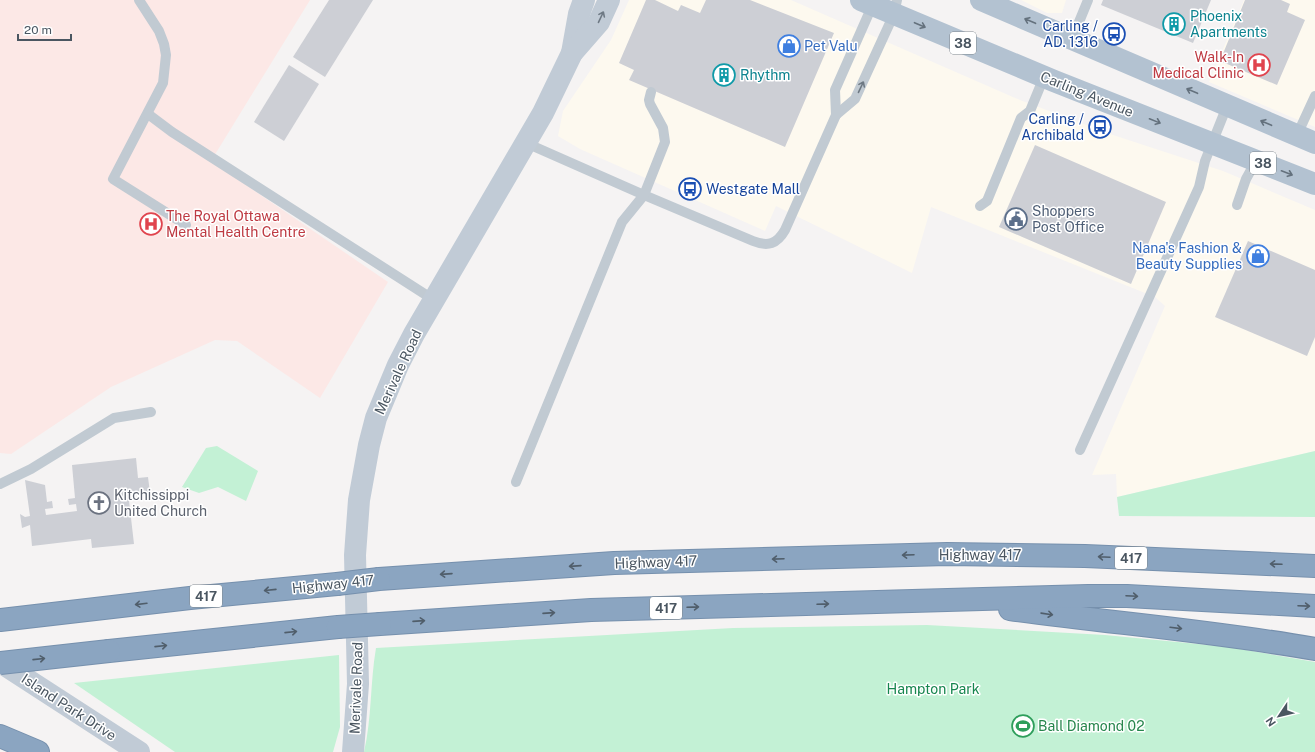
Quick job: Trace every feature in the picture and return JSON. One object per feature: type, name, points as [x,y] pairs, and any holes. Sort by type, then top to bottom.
[{"type":"highway","name":"Highway 417","points":[[0,620],[190,598],[379,579],[614,563],[946,554],[1085,556],[1315,566]]},
{"type":"highway","name":"417","points":[[0,662],[338,627],[591,610],[1127,596],[1315,606]]},
{"type":"highway","points":[[953,600],[1087,620],[1172,628],[1315,649]]},
{"type":"highway","points":[[0,736],[38,752]]},
{"type":"main road","name":"Merivale Road","points":[[572,53],[579,14],[584,0]]},
{"type":"main road","name":"Merivale Road","points":[[353,752],[358,677],[355,555],[359,500],[363,474],[376,418],[406,348],[526,143],[572,53],[599,22],[609,0]]},
{"type":"main road","points":[[981,0],[1009,6],[1072,39],[1306,139]]},
{"type":"main road","name":"Carling Avenue","points":[[869,2],[896,7],[1044,77],[1315,184]]},
{"type":"main road","name":"Island Park Drive","points":[[0,662],[138,752]]},
{"type":"lane","points":[[139,0],[159,31],[166,54],[163,83],[113,179],[186,225]]},
{"type":"lane","points":[[1072,39],[1088,0]]},
{"type":"lane","points":[[836,115],[835,90],[869,2]]},
{"type":"lane","points":[[526,143],[762,245],[775,243],[785,230],[836,115],[855,99],[896,7]]},
{"type":"lane","points":[[980,206],[987,201],[1021,118],[1030,111],[1044,77]]},
{"type":"lane","points":[[516,482],[622,222],[644,195],[665,142],[663,128],[650,104],[649,100],[652,92]]},
{"type":"lane","points":[[1306,139],[1315,96]]},
{"type":"lane","points":[[1080,450],[1199,187],[1211,143],[1228,106]]},
{"type":"lane","points":[[148,114],[172,132],[434,300]]},
{"type":"lane","points":[[1237,205],[1246,179],[1256,161]]},
{"type":"lane","points":[[0,484],[31,469],[114,418],[151,412]]},
{"type":"shaded area","name":"The Royal Ottawa Mental Health Centre","points":[[0,0],[310,0],[211,161],[388,282],[320,398],[237,341],[215,340],[111,387],[11,454],[0,453]]},
{"type":"shaded area","points":[[629,0],[791,0],[1020,100],[1110,134],[1223,171],[1315,210],[1315,451],[1117,497],[1116,474],[1092,475],[1165,306],[1155,297],[931,207],[912,273],[776,206],[765,231],[580,149],[558,136],[563,111],[611,40]]},
{"type":"shaded area","points":[[1021,0],[1066,0],[1062,13],[1047,13]]},
{"type":"shaded area","points":[[1244,0],[1315,0],[1315,127],[1209,82]]},
{"type":"green space","points":[[217,446],[258,471],[246,501],[218,487],[199,493],[182,487],[206,448]]},
{"type":"green space","points":[[1315,451],[1315,517],[1119,516],[1117,497]]},
{"type":"green space","name":"Hampton Park","points":[[927,625],[1105,635],[1229,647],[1315,662],[1315,752],[364,752],[367,739],[376,648],[733,628]]},
{"type":"green space","points":[[339,655],[340,727],[333,752],[175,752],[74,683]]},
{"type":"building","points":[[329,0],[373,0],[325,77],[293,57]]},
{"type":"building","name":"Rhythm","points":[[646,0],[655,0],[678,11],[681,5],[700,13],[706,0],[750,0],[834,33],[785,147],[629,80],[634,70],[619,63]]},
{"type":"building","name":"Phoenix Apartments","points":[[1103,0],[1211,0],[1193,43],[1101,5]]},
{"type":"building","points":[[1245,0],[1281,0],[1290,4],[1287,12],[1305,20],[1277,85],[1220,61]]},
{"type":"building","points":[[289,65],[319,84],[284,141],[254,122]]},
{"type":"building","points":[[1035,145],[1166,202],[1131,284],[999,227]]},
{"type":"building","points":[[1248,241],[1315,270],[1315,337],[1307,356],[1215,317]]},
{"type":"building","name":"Kitchissippi United Church","points":[[136,458],[138,478],[148,477],[150,493],[138,495],[138,491],[128,492],[134,544],[92,548],[91,539],[32,546],[30,525],[22,528],[20,514],[25,517],[30,516],[25,480],[45,485],[47,502],[52,501],[53,508],[45,509],[46,515],[77,511],[76,504],[69,505],[68,499],[75,498],[72,465]]},
{"type":"place","name":"Phoenix Apartments","points":[[1174,24]]},
{"type":"place","name":"Carling / AD. 1316","points":[[1114,34]]},
{"type":"place","name":"Pet Valu","points":[[789,46]]},
{"type":"place","name":"Walk-In Medical Clinic","points":[[1259,65]]},
{"type":"place","name":"Rhythm","points":[[724,75]]},
{"type":"place","name":"Carling / Archibald","points":[[1100,127]]},
{"type":"place","name":"Westgate Mall","points":[[690,189]]},
{"type":"place","name":"Shoppers Post Office","points":[[1016,219]]},
{"type":"place","name":"The Royal Ottawa Mental Health Centre","points":[[151,224]]},
{"type":"place","name":"Nana's Fashion & Beauty Supplies","points":[[1258,256]]},
{"type":"place","name":"Kitchissippi United Church","points":[[99,503]]},
{"type":"place","name":"Ball Diamond 02","points":[[1023,726]]}]
